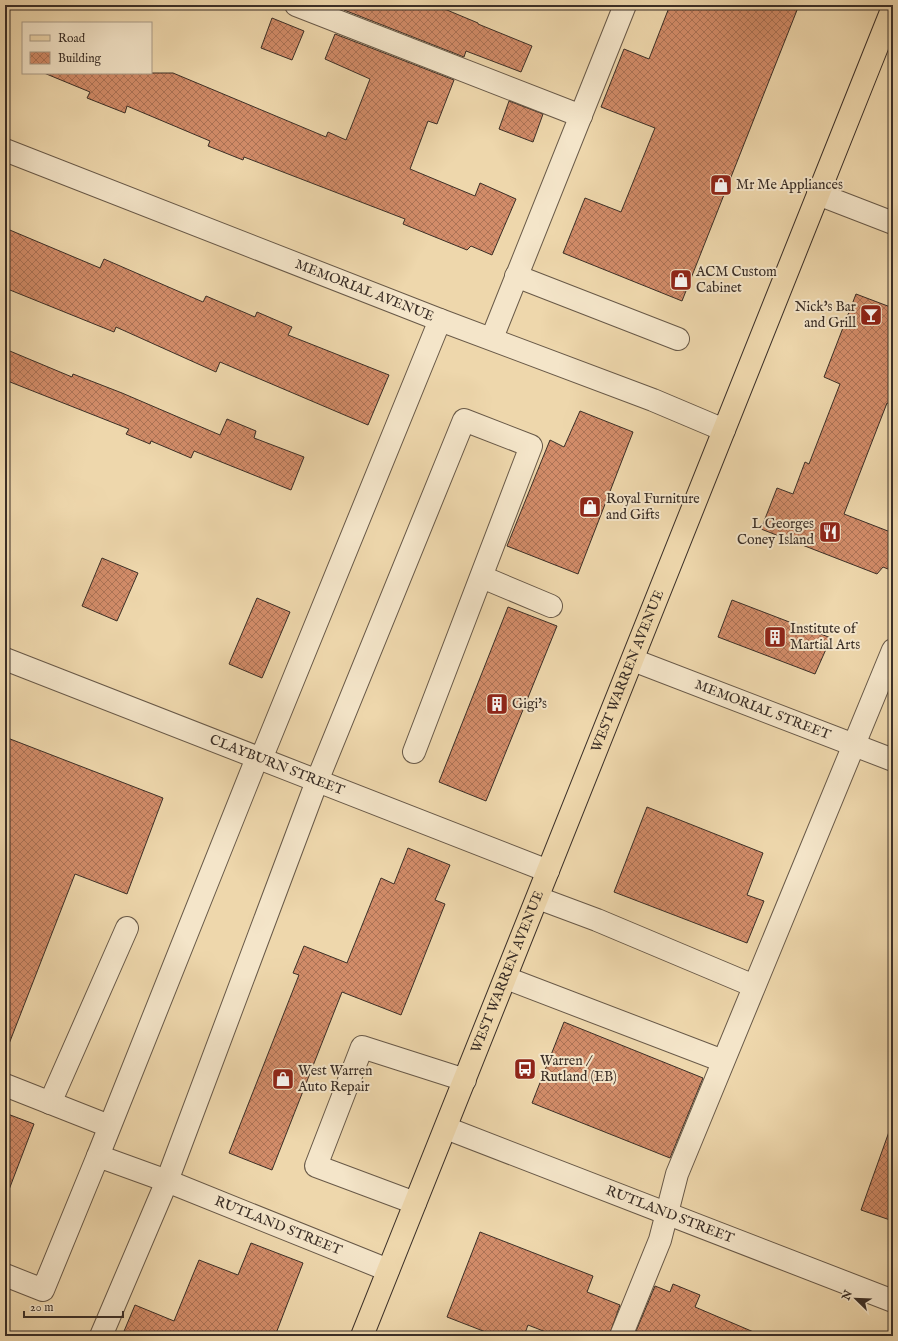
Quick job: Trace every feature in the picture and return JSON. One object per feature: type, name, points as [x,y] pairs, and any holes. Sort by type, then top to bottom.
[{"type":"main road","name":"WEST WARREN AVENUE","points":[[362,1336],[893,7]]},
{"type":"street","points":[[296,5],[581,116]]},
{"type":"street","points":[[492,338],[625,5]]},
{"type":"street","name":"MEMORIAL AVENUE","points":[[5,150],[440,320],[492,338],[653,400],[724,430]]},
{"type":"street","points":[[818,194],[893,223]]},
{"type":"street","points":[[516,276],[678,339]]},
{"type":"street","points":[[5,1275],[43,1290],[259,758],[440,320]]},
{"type":"street","points":[[101,1336],[168,1181],[317,782],[464,420],[531,446],[414,752]]},
{"type":"street","points":[[482,577],[551,606]]},
{"type":"street","points":[[621,1336],[660,1240],[666,1213],[678,1174],[723,1061],[893,650]]},
{"type":"street","name":"CLAYBURN STREET","points":[[5,659],[548,871]]},
{"type":"street","name":"MEMORIAL STREET","points":[[633,660],[893,760]]},
{"type":"street","points":[[538,898],[597,920],[754,986]]},
{"type":"street","points":[[50,1103],[128,928]]},
{"type":"street","points":[[506,978],[723,1061]]},
{"type":"street","points":[[415,1203],[316,1166],[362,1047],[465,1080]]},
{"type":"street","points":[[5,1085],[109,1126]]},
{"type":"street","name":"RUTLAND STREET","points":[[446,1128],[893,1301]]},
{"type":"street","name":"RUTLAND STREET","points":[[98,1156],[168,1181],[388,1270]]},
{"type":"building","points":[[346,5],[435,5],[532,46],[521,72],[466,51],[464,57],[344,10]]},
{"type":"building","points":[[670,5],[799,5],[682,301],[563,253],[585,198],[621,212],[655,128],[601,107],[624,49],[649,59]]},
{"type":"building","points":[[272,18],[304,31],[292,60],[261,48]]},
{"type":"building","points":[[335,34],[454,80],[437,124],[428,121],[410,169],[475,196],[480,183],[516,199],[492,255],[471,246],[467,250],[403,224],[405,219],[244,157],[243,160],[208,146],[210,141],[127,106],[125,113],[87,98],[90,92],[46,74],[173,73],[326,137],[328,132],[346,140],[370,79],[325,59]]},
{"type":"building","points":[[509,101],[543,114],[533,142],[499,129]]},
{"type":"building","points":[[5,228],[100,268],[104,259],[203,302],[206,296],[255,317],[257,312],[292,327],[288,335],[389,375],[368,425],[220,362],[216,372],[116,327],[114,332],[5,288]]},
{"type":"building","points":[[856,294],[893,308],[893,405],[887,403],[844,514],[893,533],[893,571],[883,567],[877,574],[761,529],[777,488],[793,494],[805,462],[809,464],[840,384],[824,377]]},
{"type":"building","points":[[5,349],[72,377],[73,374],[122,393],[220,435],[227,419],[256,431],[254,438],[304,457],[291,490],[194,451],[191,458],[151,441],[150,444],[126,434],[129,429],[5,380]]},
{"type":"building","points":[[580,411],[633,432],[578,574],[507,546],[550,440],[564,447]]},
{"type":"building","points":[[102,558],[138,573],[117,621],[82,606]]},
{"type":"building","points":[[257,598],[290,612],[262,678],[229,664]]},
{"type":"building","name":"Institute of Martial Arts","points":[[732,600],[831,638],[815,674],[718,637]]},
{"type":"building","name":"Gigi's","points":[[508,607],[557,626],[486,801],[439,782]]},
{"type":"building","points":[[5,737],[163,798],[127,894],[75,874],[7,1049],[5,1049]]},
{"type":"building","points":[[647,807],[763,853],[747,895],[764,901],[747,943],[614,892]]},
{"type":"building","points":[[408,848],[450,865],[435,900],[445,904],[401,1015],[342,992],[272,1170],[229,1153],[299,975],[293,973],[304,946],[347,963],[381,878],[394,884]]},
{"type":"building","points":[[564,1022],[703,1078],[670,1158],[532,1103]]},
{"type":"building","points":[[5,1113],[34,1124],[7,1195],[5,1194]]},
{"type":"building","points":[[890,1129],[893,1130],[893,1221],[861,1210]]},
{"type":"building","points":[[480,1232],[593,1276],[587,1292],[620,1305],[609,1336],[556,1336],[528,1325],[524,1336],[496,1336],[447,1317]]},
{"type":"building","points":[[251,1243],[303,1263],[275,1336],[122,1336],[135,1305],[174,1321],[199,1260],[238,1275]]},
{"type":"building","points":[[673,1284],[700,1295],[695,1307],[763,1336],[634,1336],[655,1286],[670,1292]]},
{"type":"place","name":"Mr Me Appliances","points":[[721,185]]},
{"type":"place","name":"ACM Custom Cabinet","points":[[681,280]]},
{"type":"place","name":"Nick's Bar and Grill","points":[[871,315]]},
{"type":"place","name":"Royal Furniture and Gifts","points":[[590,507]]},
{"type":"place","name":"L Georges Coney Island","points":[[830,532]]},
{"type":"place","name":"Institute of Martial Arts","points":[[775,637]]},
{"type":"place","name":"Gigi's","points":[[497,704]]},
{"type":"place","name":"Warren / Rutland (EB)","points":[[525,1069]]},
{"type":"place","name":"West Warren Auto Repair","points":[[283,1079]]}]
